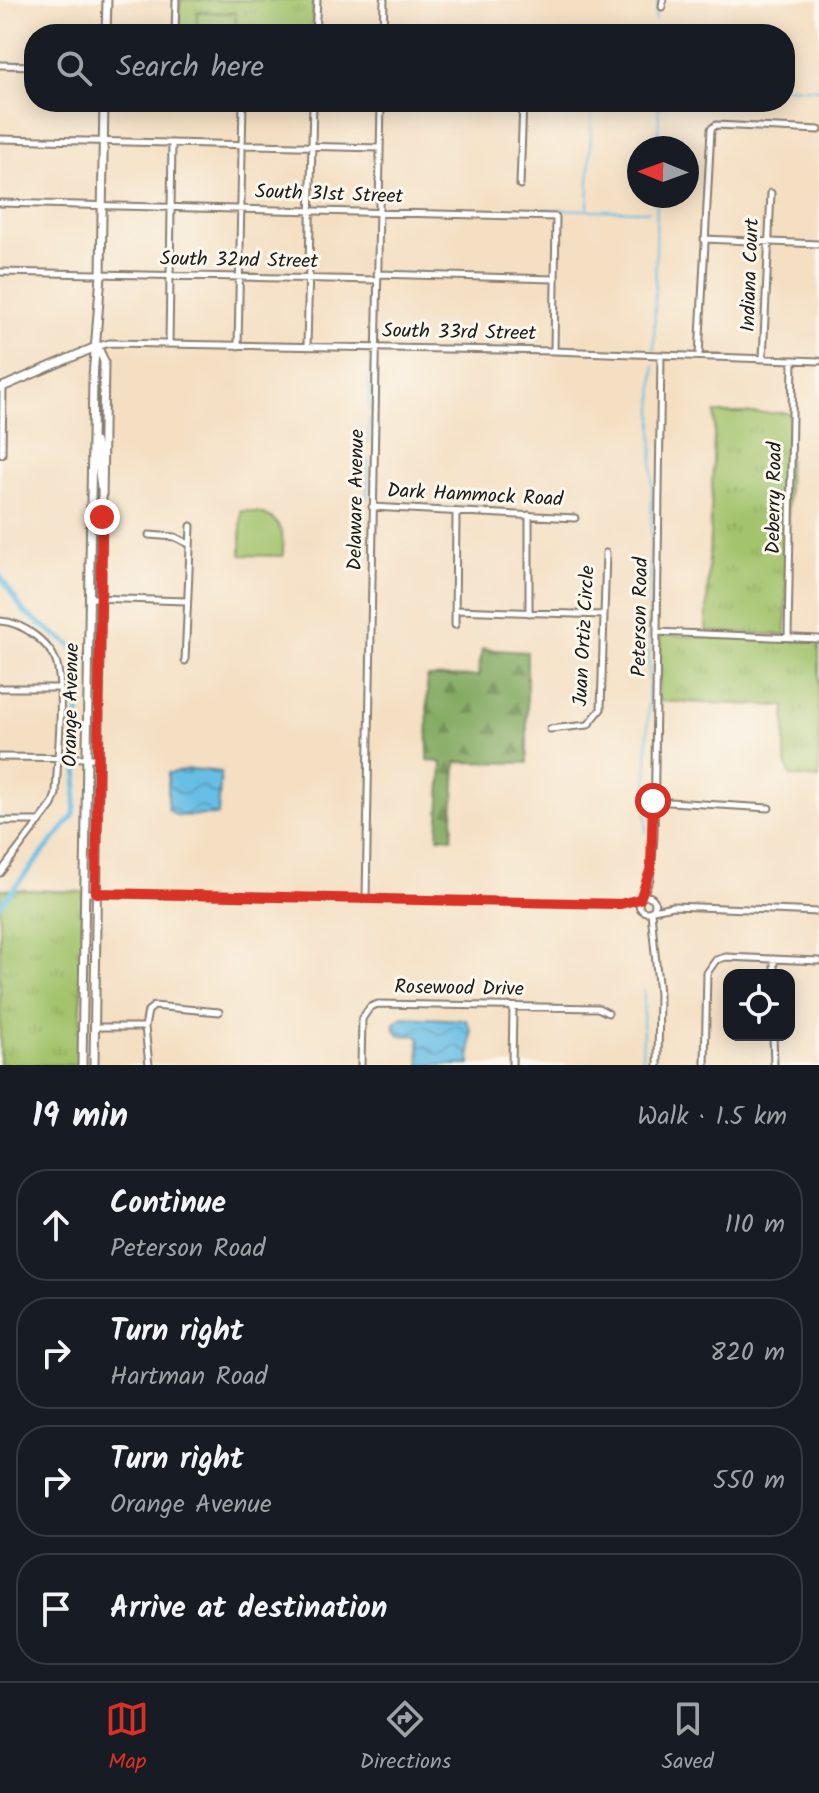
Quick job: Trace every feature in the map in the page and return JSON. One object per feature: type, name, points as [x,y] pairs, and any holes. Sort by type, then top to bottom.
[{"type":"main road","points":[[106,24],[107,0]]},
{"type":"main road","name":"Orange Avenue","points":[[84,1065],[92,439],[101,275],[104,112]]},
{"type":"main road","points":[[1,387],[98,346]]},
{"type":"main road","name":"Orange Avenue","points":[[94,1065],[104,361],[98,346]]},
{"type":"main road","points":[[92,439],[97,446],[97,479],[103,489]]},
{"type":"street","points":[[175,24],[176,0]]},
{"type":"street","points":[[316,24],[317,0]]},
{"type":"street","points":[[383,24],[384,0]]},
{"type":"street","points":[[0,65],[24,66]]},
{"type":"street","points":[[238,346],[243,112]]},
{"type":"street","points":[[307,347],[313,112]]},
{"type":"street","name":"Delaware Avenue","points":[[366,898],[381,112]]},
{"type":"street","points":[[520,185],[523,112]]},
{"type":"street","points":[[699,356],[711,129],[716,125],[819,130]]},
{"type":"street","points":[[0,139],[380,148]]},
{"type":"street","points":[[169,344],[172,143]]},
{"type":"street","name":"Indiana Court","points":[[763,359],[771,193]]},
{"type":"street","name":"South 31st Street","points":[[0,203],[556,217],[555,279]]},
{"type":"street","points":[[704,239],[819,244]]},
{"type":"street","name":"South 32nd Street","points":[[0,272],[309,279],[555,279]]},
{"type":"street","points":[[554,351],[555,279]]},
{"type":"street","name":"South 33rd Street","points":[[98,346],[376,347],[819,361]]},
{"type":"street","name":"Peterson Road","points":[[652,911],[650,879],[661,355]]},
{"type":"street","name":"Deberry Road","points":[[788,638],[793,360]]},
{"type":"street","points":[[1,387],[2,454]]},
{"type":"street","name":"Dark Hammock Road","points":[[372,507],[575,518]]},
{"type":"street","points":[[455,625],[456,513]]},
{"type":"street","points":[[529,515],[529,613]]},
{"type":"street","points":[[185,661],[191,526]]},
{"type":"street","points":[[149,535],[175,537],[189,544]]},
{"type":"street","name":"Juan Ortiz Circle","points":[[550,729],[588,725],[601,709],[606,553]]},
{"type":"street","points":[[91,598],[187,601]]},
{"type":"street","points":[[456,610],[604,615]]},
{"type":"street","points":[[0,621],[21,625],[50,651],[59,670],[56,794],[0,873]]},
{"type":"street","points":[[657,632],[819,639]]},
{"type":"street","points":[[0,688],[58,688]]},
{"type":"street","points":[[0,757],[98,758]]},
{"type":"street","points":[[653,801],[769,808]]},
{"type":"street","points":[[0,821],[39,821]]},
{"type":"street","name":"Peterson Road","points":[[641,898],[650,879]]},
{"type":"street","points":[[86,893],[620,904],[641,911],[673,906],[819,912]]},
{"type":"street","points":[[620,904],[641,898],[673,906]]},
{"type":"street","points":[[641,898],[641,911],[650,931]]},
{"type":"street","points":[[652,911],[650,931],[659,994],[658,1065]]},
{"type":"street","points":[[705,1065],[709,969],[716,960],[726,957],[819,961]]},
{"type":"street","points":[[774,959],[774,969]]},
{"type":"street","name":"Rosewood Drive","points":[[361,1065],[362,1019],[370,1007],[378,1004],[598,1008],[608,1013]]},
{"type":"street","points":[[149,1065],[145,1027],[148,1011],[154,1006],[219,1012]]},
{"type":"street","points":[[512,1065],[513,1007]]},
{"type":"street","points":[[94,1027],[145,1027]]},
{"type":"street","points":[[773,1041],[774,1065]]},
{"type":"green space","points":[[180,0],[313,0],[313,24],[179,24]]},
{"type":"green space","points":[[197,12],[235,13],[236,24],[197,24]]},
{"type":"green space","points":[[715,413],[789,413],[786,635],[706,632]]},
{"type":"green space","points":[[241,511],[262,514],[276,522],[282,535],[283,556],[241,555]]},
{"type":"green space","points":[[660,635],[819,641],[819,779],[790,776],[785,758],[785,706],[658,701]]},
{"type":"green space","points":[[482,649],[527,652],[527,763],[456,762],[452,838],[438,837],[442,763],[428,760],[427,677],[478,676]]},
{"type":"green space","points":[[0,889],[83,892],[80,1065],[0,1065]]},
{"type":"water","points":[[191,769],[221,772],[218,815],[177,816],[168,809],[168,773]]},
{"type":"water","points":[[403,1017],[466,1020],[471,1030],[470,1065],[420,1065],[419,1039],[416,1035],[400,1036],[394,1028],[395,1022]]},
{"type":"waterway","points":[[655,20],[658,0]]},
{"type":"waterway","points":[[795,88],[819,89]]},
{"type":"waterway","points":[[588,209],[592,112]]},
{"type":"waterway","points":[[658,136],[659,112]]},
{"type":"waterway","points":[[654,349],[657,208]]},
{"type":"waterway","points":[[533,209],[649,211]]},
{"type":"waterway","points":[[369,412],[370,365]]},
{"type":"waterway","points":[[646,833],[654,366]]},
{"type":"waterway","points":[[368,443],[369,418]]},
{"type":"waterway","points":[[367,499],[368,459]]},
{"type":"waterway","points":[[0,576],[24,612],[80,652],[78,750]]},
{"type":"waterway","points":[[0,905],[74,815],[78,769]]},
{"type":"waterway","points":[[642,1065],[644,991]]},
{"type":"route","points":[[102,517],[96,893],[620,904],[640,899],[650,879],[653,801]]}]
